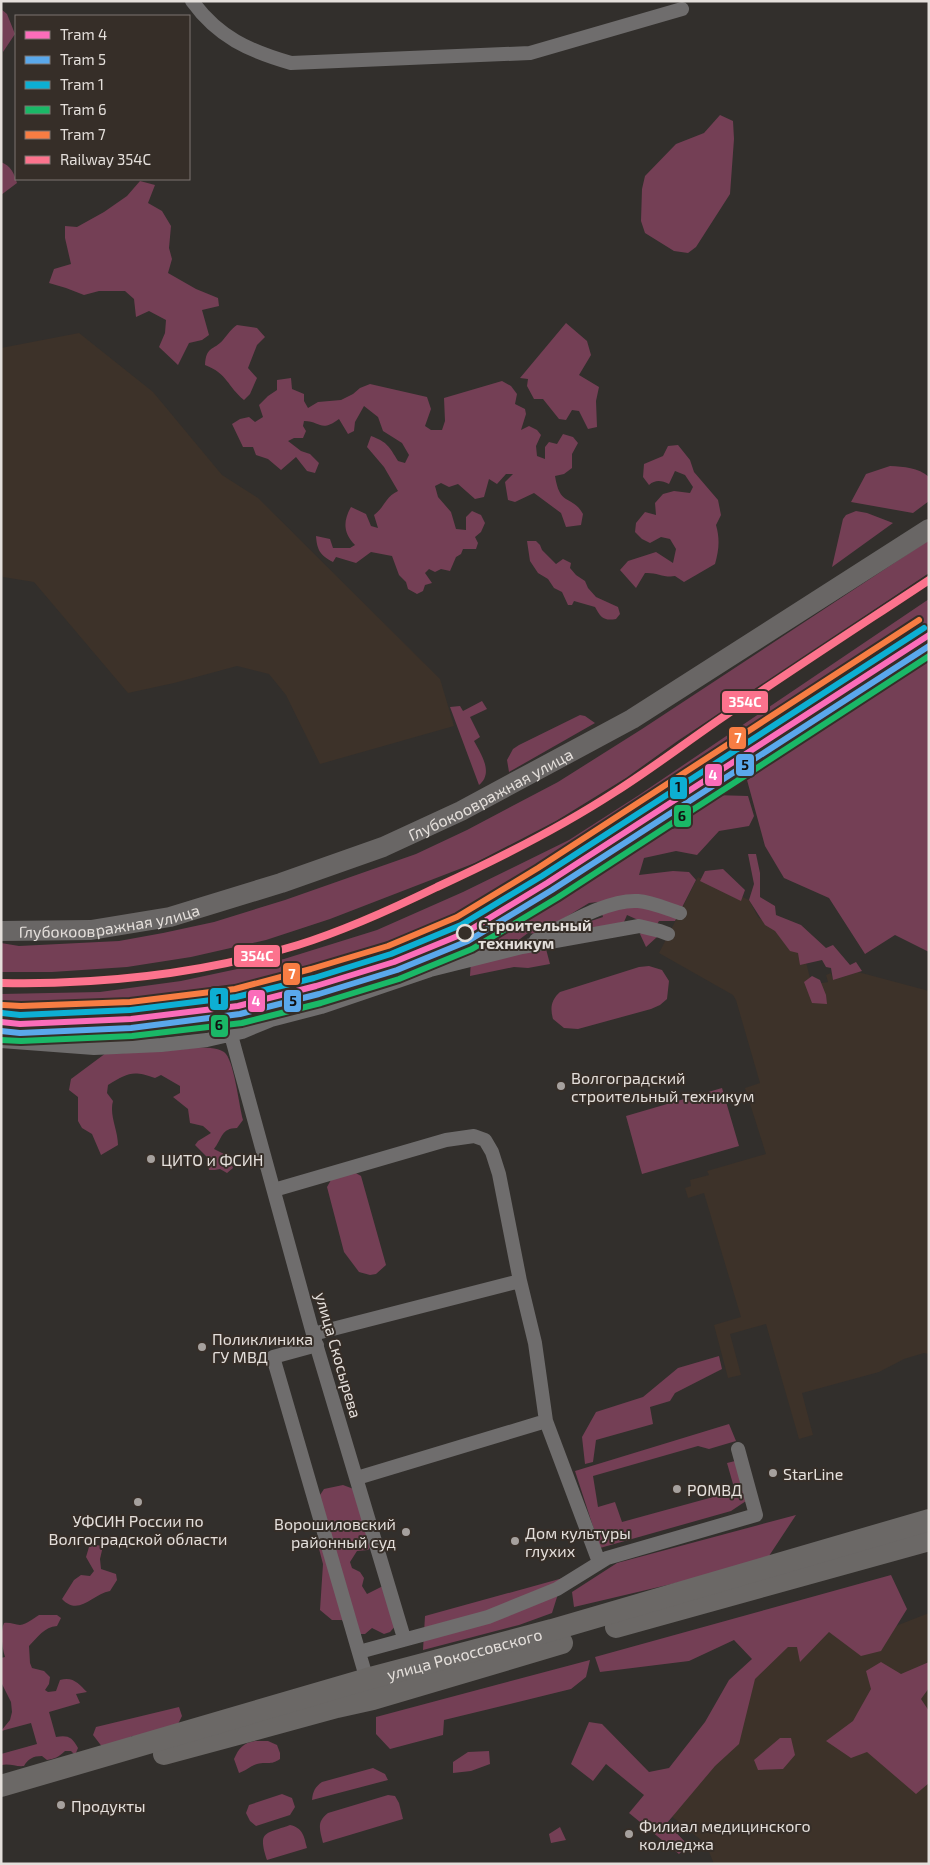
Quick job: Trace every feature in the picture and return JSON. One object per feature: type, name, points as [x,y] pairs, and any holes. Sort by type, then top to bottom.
[{"type":"highway","name":"улица Рокоссовского","points":[[1,1798],[328,1710],[370,1689],[552,1630],[929,1520]]},
{"type":"highway","name":"улица Рокоссовского","points":[[1,1786],[370,1689],[561,1643],[929,1540]]},
{"type":"main road","name":"Глубокоовражная улица","points":[[1,931],[91,930],[170,917],[281,883],[383,847],[476,803],[632,719],[929,528]]},
{"type":"street","points":[[192,1],[200,13],[234,42],[269,57],[291,63],[530,53],[682,9]]},
{"type":"street","points":[[522,948],[582,917],[609,906],[638,901],[680,913]]},
{"type":"street","points":[[1,1041],[94,1048],[161,1045],[230,1035],[271,1020],[321,1007],[430,970],[522,948],[638,926],[668,934]]},
{"type":"street","name":"улица Скосырева","points":[[230,1035],[315,1339],[404,1638]]},
{"type":"street","points":[[274,1190],[462,1136],[474,1136],[485,1140],[492,1152],[499,1174],[534,1343],[546,1421],[599,1562]]},
{"type":"street","points":[[370,1689],[273,1357],[315,1339],[520,1281]]},
{"type":"street","points":[[356,1478],[546,1421]]},
{"type":"street","points":[[359,1652],[404,1638],[488,1617],[558,1589],[607,1558],[756,1514],[738,1449]]},
{"type":"shaded area","points":[[1,9],[7,14],[15,34],[3,52]]},
{"type":"shaded area","points":[[720,115],[733,121],[734,139],[730,194],[696,247],[688,253],[674,251],[645,233],[641,221],[642,189],[645,176],[676,144],[704,133]]},
{"type":"shaded area","points":[[1,162],[12,170],[17,183],[1,195]]},
{"type":"shaded area","points":[[140,181],[155,185],[148,203],[162,211],[171,226],[169,248],[172,259],[168,273],[196,289],[218,298],[219,306],[202,310],[209,335],[202,340],[189,343],[178,365],[159,347],[165,333],[166,320],[149,311],[136,317],[134,299],[125,291],[99,291],[84,295],[49,283],[54,269],[71,264],[65,238],[65,226],[77,227],[104,212],[127,196]]},
{"type":"shaded area","points":[[566,323],[587,341],[591,355],[579,375],[599,387],[596,401],[597,427],[588,429],[579,411],[572,410],[566,420],[559,419],[543,399],[534,399],[527,386],[528,379],[520,378]]},
{"type":"shaded area","points":[[237,325],[257,328],[265,337],[257,345],[248,368],[257,378],[250,394],[244,400],[223,376],[205,365],[208,352]]},
{"type":"shaded area","points":[[79,333],[153,392],[222,475],[258,498],[440,679],[454,726],[320,764],[286,695],[269,674],[237,666],[128,693],[34,582],[3,577],[1,572],[1,348]]},
{"type":"shaded area","points":[[291,378],[292,389],[304,394],[304,401],[308,408],[318,402],[341,400],[370,384],[427,397],[431,409],[425,426],[431,430],[442,430],[445,421],[444,398],[502,381],[511,386],[517,394],[515,404],[525,409],[526,414],[521,430],[529,426],[537,430],[541,435],[536,446],[537,456],[545,459],[545,447],[549,442],[557,444],[563,434],[573,437],[578,443],[572,454],[572,468],[564,474],[555,476],[560,493],[575,504],[583,514],[581,525],[566,527],[561,513],[534,493],[515,502],[508,500],[505,482],[513,474],[506,474],[497,484],[489,479],[484,497],[475,499],[458,484],[449,487],[441,483],[435,486],[438,497],[451,512],[456,529],[466,530],[466,517],[472,511],[481,515],[485,523],[481,532],[475,537],[478,543],[476,549],[463,549],[461,554],[456,557],[450,571],[441,569],[435,572],[429,569],[425,573],[432,583],[425,585],[423,591],[417,594],[408,589],[406,582],[399,575],[392,556],[371,552],[356,563],[336,557],[333,562],[320,552],[316,536],[330,539],[333,548],[350,548],[355,545],[346,531],[347,517],[351,507],[366,514],[371,526],[378,528],[374,515],[390,496],[398,491],[384,467],[367,447],[371,436],[387,445],[398,461],[405,463],[409,455],[402,443],[383,431],[378,417],[364,406],[355,422],[354,431],[348,434],[339,419],[324,426],[304,421],[303,426],[306,431],[303,438],[294,438],[288,441],[301,451],[310,454],[319,463],[315,473],[307,471],[296,457],[281,470],[268,459],[256,455],[253,447],[243,447],[232,424],[240,419],[249,417],[255,422],[263,417],[259,405],[277,390],[277,380]]},
{"type":"shaded area","points":[[678,445],[690,460],[694,472],[718,500],[721,515],[716,525],[719,544],[715,564],[684,582],[675,576],[645,573],[636,588],[620,570],[628,561],[656,552],[673,563],[676,549],[670,539],[661,537],[650,543],[642,539],[635,532],[636,523],[645,512],[656,515],[655,503],[663,494],[674,491],[690,493],[693,487],[685,475],[675,471],[669,484],[659,481],[649,485],[643,477],[644,464],[663,456],[668,446]]},
{"type":"shaded area","points":[[890,466],[916,469],[929,477],[929,501],[913,513],[851,502],[866,474]]},
{"type":"shaded area","points":[[856,511],[893,523],[832,567],[843,519],[846,515]]},
{"type":"shaded area","points":[[929,540],[929,573],[679,740],[626,778],[556,821],[475,863],[330,919],[266,940],[191,957],[127,967],[52,972],[1,972],[1,943],[19,946],[119,941],[163,933],[214,922],[285,900],[416,854],[467,830],[558,782],[642,729]]},
{"type":"shaded area","points":[[527,541],[536,541],[556,564],[563,559],[571,563],[570,568],[585,581],[596,597],[618,607],[620,614],[616,619],[608,620],[603,618],[595,607],[574,601],[572,605],[568,605],[562,592],[554,588],[548,579],[538,573],[530,561]]},
{"type":"shaded area","points":[[929,599],[929,627],[609,837],[462,929],[382,960],[238,1001],[130,1014],[21,1019],[1,1017],[1,994],[100,992],[181,981],[284,959],[377,930],[463,892],[569,840],[639,795]]},
{"type":"shaded area","points":[[929,655],[929,952],[895,935],[865,954],[829,898],[784,878],[765,846],[747,780]]},
{"type":"shaded area","points":[[482,701],[487,709],[470,717],[480,737],[474,741],[483,757],[486,769],[486,775],[479,785],[450,707],[460,706],[463,711]]},
{"type":"shaded area","points":[[580,715],[595,723],[509,772],[507,760],[513,749]]},
{"type":"shaded area","points":[[714,795],[748,796],[754,816],[749,826],[719,831],[697,855],[676,851],[644,858],[639,875],[673,871],[689,872],[696,880],[675,921],[659,921],[652,933],[657,937],[646,947],[640,934],[647,924],[627,915],[624,922],[561,936],[564,930],[603,917],[598,902],[589,903],[538,934],[528,933],[512,945],[546,949],[550,964],[528,968],[514,967],[470,976],[471,960],[489,939],[667,830],[677,828]]},
{"type":"shaded area","points":[[748,854],[756,854],[760,873],[760,897],[775,906],[776,915],[801,925],[826,948],[833,945],[850,965],[856,962],[862,971],[833,980],[831,968],[826,967],[822,960],[800,965],[798,953],[790,951],[775,931],[765,925],[749,900],[754,884]]},
{"type":"shaded area","points":[[723,869],[745,890],[741,901],[700,881],[705,871]]},
{"type":"shaded area","points":[[698,877],[749,900],[758,917],[802,946],[811,982],[828,982],[826,975],[831,973],[833,980],[858,972],[929,991],[929,1354],[924,1353],[904,1359],[879,1372],[802,1393],[813,1435],[799,1439],[766,1324],[730,1334],[741,1375],[728,1378],[714,1325],[741,1317],[704,1193],[688,1198],[685,1188],[691,1186],[690,1180],[709,1175],[707,1171],[766,1154],[745,1088],[760,1083],[736,1000],[733,995],[659,953]]},
{"type":"shaded area","points":[[649,966],[662,970],[669,981],[667,999],[660,1005],[578,1029],[564,1028],[553,1019],[552,1004],[560,992],[639,967]]},
{"type":"shaded area","points":[[812,976],[820,980],[826,995],[827,1004],[812,1003],[804,982]]},
{"type":"shaded area","points":[[196,1047],[221,1050],[228,1056],[231,1064],[243,1120],[237,1128],[232,1128],[225,1132],[214,1149],[230,1157],[233,1168],[227,1173],[220,1169],[209,1170],[207,1157],[195,1145],[211,1133],[203,1126],[190,1123],[188,1109],[173,1097],[180,1093],[180,1086],[161,1075],[155,1078],[141,1074],[130,1074],[108,1085],[107,1093],[113,1101],[112,1112],[118,1145],[101,1155],[92,1134],[82,1128],[78,1121],[78,1097],[69,1090],[71,1079],[106,1053],[166,1051]]},
{"type":"shaded area","points":[[722,1088],[739,1146],[642,1174],[626,1116]]},
{"type":"shaded area","points":[[354,1172],[361,1176],[386,1265],[376,1274],[370,1275],[359,1272],[344,1252],[327,1187],[331,1180]]},
{"type":"shaded area","points":[[719,1356],[722,1369],[675,1393],[670,1401],[650,1407],[653,1424],[596,1440],[593,1462],[585,1464],[582,1437],[596,1412],[643,1397],[678,1368]]},
{"type":"shaded area","points":[[729,1424],[736,1441],[709,1449],[698,1446],[593,1476],[598,1507],[615,1502],[622,1522],[735,1491],[727,1463],[739,1460],[749,1499],[731,1511],[600,1548],[575,1471]]},
{"type":"shaded area","points":[[343,1485],[359,1491],[379,1538],[368,1550],[357,1551],[350,1562],[352,1568],[360,1572],[364,1578],[362,1586],[367,1594],[387,1584],[397,1624],[390,1632],[384,1634],[372,1628],[365,1634],[351,1634],[342,1620],[332,1620],[320,1610],[323,1564],[318,1545],[318,1498],[324,1489]]},
{"type":"shaded area","points":[[796,1515],[765,1562],[574,1607],[572,1592],[617,1563]]},
{"type":"shaded area","points":[[103,1546],[100,1559],[101,1569],[116,1574],[117,1580],[110,1591],[86,1603],[74,1606],[68,1604],[62,1599],[74,1580],[81,1575],[90,1576],[94,1571],[86,1557],[89,1547]]},
{"type":"shaded area","points":[[891,1575],[907,1609],[881,1651],[861,1656],[829,1632],[800,1662],[797,1647],[788,1647],[755,1679],[739,1744],[715,1766],[667,1823],[688,1845],[679,1854],[629,1813],[644,1795],[606,1764],[593,1781],[571,1764],[589,1722],[602,1724],[649,1772],[669,1768],[705,1722],[729,1680],[752,1659],[734,1640],[689,1661],[600,1672],[595,1657]]},
{"type":"shaded area","points":[[563,1578],[552,1613],[519,1625],[423,1650],[425,1616]]},
{"type":"shaded area","points":[[929,1613],[929,1864],[714,1864],[706,1844],[655,1803],[745,1675],[775,1624],[830,1631],[883,1631]]},
{"type":"shaded area","points":[[39,1615],[57,1615],[61,1618],[57,1626],[45,1630],[29,1646],[32,1668],[44,1671],[50,1677],[49,1684],[45,1690],[48,1692],[56,1691],[60,1680],[69,1679],[87,1692],[76,1694],[80,1703],[49,1712],[56,1737],[64,1736],[69,1738],[74,1741],[78,1748],[75,1755],[71,1751],[65,1751],[50,1760],[42,1756],[33,1757],[24,1766],[1,1765],[1,1754],[37,1744],[31,1723],[1,1731],[10,1720],[12,1712],[11,1702],[1,1682],[1,1658],[5,1657],[2,1640],[4,1623],[23,1624]]},
{"type":"shaded area","points":[[590,1660],[586,1677],[571,1689],[444,1720],[443,1735],[390,1749],[376,1734],[376,1717]]},
{"type":"shaded area","points":[[881,1662],[901,1674],[929,1662],[929,1688],[921,1699],[929,1711],[929,1783],[916,1794],[867,1752],[851,1758],[826,1741],[853,1721],[871,1689],[866,1671]]},
{"type":"shaded area","points":[[179,1707],[182,1716],[177,1726],[139,1737],[132,1736],[126,1741],[103,1748],[93,1735],[96,1727]]},
{"type":"shaded area","points":[[780,1738],[791,1738],[795,1755],[783,1769],[758,1770],[754,1760]]},
{"type":"shaded area","points":[[255,1741],[268,1741],[277,1745],[280,1759],[274,1762],[257,1764],[239,1773],[234,1759],[236,1755],[244,1745]]},
{"type":"shaded area","points":[[489,1751],[490,1764],[471,1771],[453,1773],[453,1762],[468,1752]]},
{"type":"shaded area","points":[[373,1768],[385,1774],[388,1780],[312,1800],[315,1790],[322,1782]]},
{"type":"shaded area","points":[[282,1794],[292,1798],[295,1807],[290,1815],[256,1826],[250,1821],[246,1813],[249,1805]]},
{"type":"shaded area","points":[[388,1795],[395,1796],[403,1819],[323,1843],[320,1823],[328,1813]]},
{"type":"shaded area","points":[[290,1825],[300,1830],[304,1836],[307,1848],[267,1860],[263,1843],[264,1838],[270,1832]]},
{"type":"shaded area","points":[[560,1827],[566,1840],[551,1843],[549,1834]]},
{"type":"tram line","name":"7","points":[[3,1005],[130,1002],[235,989],[388,946],[457,917],[538,868],[919,620]]},
{"type":"tram line","name":"1","points":[[2,1013],[20,1015],[130,1010],[236,997],[314,978],[391,954],[461,925],[542,876],[924,628]]},
{"type":"tram line","name":"4","points":[[1,1022],[20,1024],[131,1019],[238,1006],[316,986],[394,962],[465,933],[547,883],[929,635]]},
{"type":"tram line","name":"5","points":[[1,1031],[20,1033],[131,1028],[240,1014],[319,994],[397,970],[468,941],[552,890],[929,646]]},
{"type":"tram line","name":"6","points":[[1,1040],[21,1041],[132,1036],[242,1023],[321,1003],[399,979],[472,949],[557,898],[929,656]]},
{"type":"rail line","name":"354С","points":[[1,983],[114,980],[188,970],[262,955],[298,945],[369,919],[505,854],[593,806],[776,681],[929,580]]},
{"type":"place","name":"Строительный техникум","points":[[465,933]]},
{"type":"place","name":"Волгоградский строительный техникум","points":[[561,1086]]},
{"type":"place","name":"ЦИТО и ФСИН","points":[[151,1159]]},
{"type":"place","name":"Поликлиника ГУ МВД","points":[[202,1347]]},
{"type":"place","name":"StarLine","points":[[773,1473]]},
{"type":"place","name":"РОМВД","points":[[677,1489]]},
{"type":"place","name":"УФСИН России по Волгоградской области","points":[[138,1502]]},
{"type":"place","name":"Ворошиловский районный суд","points":[[406,1532]]},
{"type":"place","name":"Дом культуры глухих","points":[[515,1541]]},
{"type":"place","name":"Продукты","points":[[61,1805]]},
{"type":"place","name":"Филиал медицинского колледжа","points":[[629,1834]]}]
